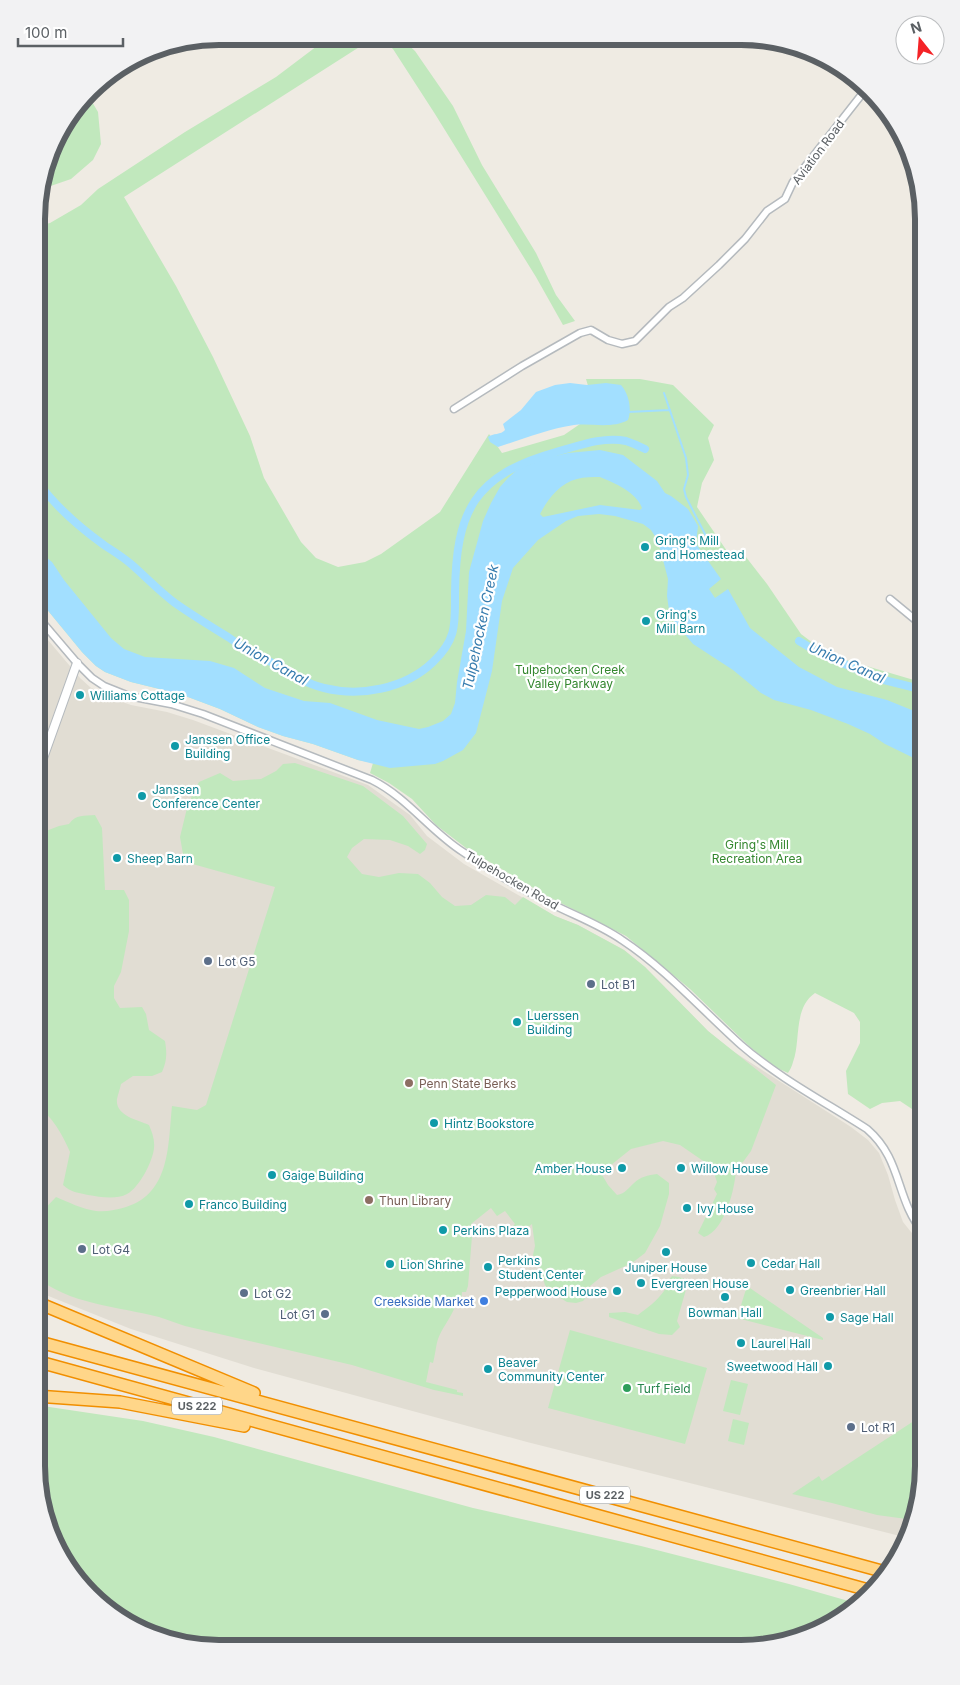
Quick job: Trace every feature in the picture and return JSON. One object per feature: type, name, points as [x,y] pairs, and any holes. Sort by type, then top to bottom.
[{"type":"highway","points":[[45,1306],[215,1378],[321,1418]]},
{"type":"highway","name":"US 222","points":[[45,1343],[880,1571]]},
{"type":"highway","name":"US 222","points":[[45,1364],[864,1589]]},
{"type":"highway","points":[[45,1397],[120,1402],[200,1416],[358,1450]]},
{"type":"street","name":"Aviation Road","points":[[454,409],[535,358],[580,333],[591,330],[608,340],[622,344],[636,341],[669,307],[683,298],[719,264],[744,239],[767,211],[785,199],[793,182],[862,94]]},
{"type":"street","points":[[890,599],[915,620]]},
{"type":"street","name":"Tulpehocken Road","points":[[45,626],[77,664],[92,678],[116,692],[143,700],[171,704],[203,714],[382,785],[407,803],[433,830],[463,852],[545,901],[598,926],[622,940],[649,960],[742,1046],[765,1064],[874,1135],[882,1143],[892,1160],[908,1208],[915,1220]]},
{"type":"street","points":[[45,753],[77,664]]},
{"type":"shaded area","name":"Penn State Berks","points":[[45,636],[80,678],[105,696],[131,705],[167,712],[193,720],[368,785],[410,815],[427,836],[464,864],[555,916],[578,925],[624,950],[645,967],[708,1031],[731,1050],[851,1127],[868,1140],[879,1153],[903,1222],[915,1236],[915,1477],[912,1500],[900,1536],[527,1442],[254,1368],[131,1329],[45,1295]]},
{"type":"green space","name":"Tulpehocken Creek Valley Parkway","points":[[318,45],[362,45],[124,197],[176,286],[213,357],[250,436],[264,478],[301,542],[316,558],[338,567],[365,562],[381,554],[440,512],[489,434],[502,453],[564,435],[596,413],[586,379],[640,379],[673,385],[714,425],[708,438],[714,460],[702,483],[697,507],[731,557],[746,557],[801,634],[829,655],[915,680],[915,1114],[912,1109],[900,1101],[882,1103],[870,1109],[848,1094],[846,1071],[860,1043],[860,1022],[854,1013],[815,993],[803,1007],[795,1054],[788,1073],[775,1067],[750,1047],[690,989],[626,936],[547,896],[466,848],[436,825],[412,799],[370,773],[373,763],[283,736],[180,694],[131,682],[105,672],[82,652],[45,607],[45,224],[81,205],[98,189],[185,132],[276,77]]},
{"type":"green space","points":[[388,45],[409,45],[415,51],[453,106],[482,165],[536,253],[556,295],[575,321],[563,325],[536,277],[393,49]]},
{"type":"green space","points":[[91,101],[98,112],[101,144],[93,160],[71,179],[48,187],[54,163],[68,132]]},
{"type":"green space","points":[[295,763],[363,786],[403,816],[427,844],[425,850],[420,854],[408,846],[390,840],[364,839],[352,848],[347,857],[362,874],[379,877],[399,873],[418,874],[430,883],[442,897],[455,906],[471,905],[486,895],[505,897],[515,905],[523,897],[555,916],[578,925],[624,950],[645,967],[708,1031],[776,1085],[751,1151],[743,1162],[736,1167],[734,1185],[728,1207],[718,1226],[704,1237],[698,1233],[717,1194],[714,1189],[717,1182],[712,1167],[680,1145],[663,1141],[631,1149],[601,1173],[617,1195],[624,1192],[636,1181],[657,1174],[669,1183],[669,1194],[660,1226],[645,1253],[632,1263],[601,1277],[590,1286],[588,1295],[583,1301],[576,1303],[567,1302],[552,1293],[545,1285],[540,1268],[533,1255],[535,1246],[532,1224],[513,1239],[507,1231],[515,1224],[505,1211],[497,1216],[491,1208],[471,1224],[477,1232],[472,1236],[468,1286],[466,1292],[462,1292],[461,1303],[464,1303],[465,1307],[455,1307],[442,1331],[437,1341],[433,1363],[430,1362],[426,1382],[457,1390],[457,1392],[463,1393],[463,1396],[434,1390],[352,1365],[78,1299],[45,1283],[45,1209],[56,1197],[80,1207],[100,1211],[126,1207],[141,1200],[152,1191],[164,1165],[168,1151],[172,1106],[197,1110],[206,1105],[275,887],[189,863],[183,854],[180,837],[188,804],[199,782],[220,773],[233,781],[261,779],[276,771],[283,764]]},
{"type":"green space","points":[[95,815],[102,828],[105,890],[124,890],[129,900],[129,931],[121,972],[114,986],[114,998],[120,1008],[142,1007],[146,1014],[149,1030],[165,1041],[166,1049],[166,1061],[162,1072],[152,1076],[133,1076],[121,1084],[117,1105],[123,1113],[149,1125],[154,1139],[154,1148],[148,1167],[132,1191],[123,1196],[113,1197],[98,1197],[78,1193],[63,1185],[70,1152],[56,1126],[45,1112],[45,833],[46,831],[69,824],[77,817]]},
{"type":"green space","points":[[672,1276],[687,1280],[687,1286],[677,1321],[680,1327],[672,1335],[659,1334],[609,1317],[609,1313],[625,1312],[638,1315],[661,1295]]},
{"type":"green space","points":[[747,1286],[823,1338],[823,1340],[737,1318]]},
{"type":"green space","name":"Turf Field","points":[[570,1330],[707,1368],[685,1444],[548,1408]]},
{"type":"green space","points":[[731,1380],[748,1384],[740,1415],[723,1411]]},
{"type":"green space","points":[[45,1406],[143,1421],[214,1437],[473,1508],[641,1546],[850,1601],[828,1617],[808,1627],[764,1639],[219,1640],[196,1639],[174,1634],[152,1627],[132,1617],[113,1604],[88,1581],[74,1563],[54,1522],[48,1500],[45,1466]]},
{"type":"green space","points":[[733,1419],[749,1423],[744,1445],[728,1441]]},
{"type":"green space","points":[[915,1420],[915,1477],[907,1519],[877,1515],[792,1494],[819,1476],[822,1481]]},
{"type":"water","points":[[570,383],[621,385],[629,402],[628,420],[615,424],[564,427],[498,447],[490,442],[488,437],[503,432],[505,430],[503,424],[521,410],[536,392],[555,385]]},
{"type":"water","name":"Tulpehocken Creek","points":[[600,450],[623,455],[657,481],[665,493],[688,509],[698,526],[696,544],[721,579],[709,589],[715,598],[728,589],[750,628],[799,667],[837,687],[887,700],[915,711],[915,759],[848,724],[811,710],[774,700],[761,693],[733,670],[693,644],[670,617],[667,596],[668,579],[658,541],[651,530],[643,524],[615,516],[599,514],[578,516],[566,521],[538,540],[513,568],[502,601],[492,671],[476,733],[463,750],[435,764],[390,768],[358,760],[258,727],[220,709],[180,694],[131,682],[105,672],[82,652],[45,607],[45,556],[52,562],[64,580],[111,638],[124,649],[145,657],[210,661],[234,668],[265,688],[304,701],[330,703],[377,720],[419,729],[428,727],[443,721],[451,714],[455,703],[466,631],[469,572],[483,521],[500,487],[508,478],[518,469],[546,458],[568,453]],"holes":[[[600,477],[618,485],[635,497],[642,508],[640,510],[600,505],[543,517],[540,514],[555,492],[571,481],[580,478]]]},
{"type":"waterway","points":[[664,393],[686,458],[688,475],[684,489],[686,497],[707,538],[714,543]]},
{"type":"waterway","points":[[628,412],[670,410]]},
{"type":"waterway","name":"Union Canal","points":[[45,491],[77,523],[128,561],[169,598],[245,649],[312,684],[338,691],[367,691],[382,689],[409,679],[433,662],[447,646],[451,638],[454,622],[456,564],[460,540],[466,518],[475,500],[488,485],[506,472],[528,461],[591,442],[608,440],[626,441],[645,449]]},
{"type":"waterway","name":"Union Canal","points":[[799,641],[821,654],[880,679],[915,688]]},
{"type":"place","name":"Gring's Mill and Homestead","points":[[645,547]]},
{"type":"place","name":"Gring's Mill Barn","points":[[646,621]]},
{"type":"place","name":"Williams Cottage","points":[[80,695]]},
{"type":"place","name":"Janssen Office Building","points":[[175,746]]},
{"type":"place","name":"Janssen Conference Center","points":[[142,796]]},
{"type":"place","name":"Sheep Barn","points":[[117,858]]},
{"type":"place","name":"Lot G5","points":[[208,961]]},
{"type":"place","name":"Lot B1","points":[[591,984]]},
{"type":"place","name":"Luerssen Building","points":[[517,1022]]},
{"type":"place","name":"Penn State Berks","points":[[409,1083]]},
{"type":"place","name":"Hintz Bookstore","points":[[434,1123]]},
{"type":"place","name":"Amber House","points":[[622,1168]]},
{"type":"place","name":"Willow House","points":[[681,1168]]},
{"type":"place","name":"Gaige Building","points":[[272,1175]]},
{"type":"place","name":"Thun Library","points":[[369,1200]]},
{"type":"place","name":"Franco Building","points":[[189,1204]]},
{"type":"place","name":"Ivy House","points":[[687,1208]]},
{"type":"place","name":"Perkins Plaza","points":[[443,1230]]},
{"type":"place","name":"Lot G4","points":[[82,1249]]},
{"type":"place","name":"Juniper House","points":[[666,1252]]},
{"type":"place","name":"Cedar Hall","points":[[751,1263]]},
{"type":"place","name":"Lion Shrine","points":[[390,1264]]},
{"type":"place","name":"Perkins Student Center","points":[[488,1267]]},
{"type":"place","name":"Evergreen House","points":[[641,1283]]},
{"type":"place","name":"Greenbrier Hall","points":[[790,1290]]},
{"type":"place","name":"Pepperwood House","points":[[617,1291]]},
{"type":"place","name":"Lot G2","points":[[244,1293]]},
{"type":"place","name":"Bowman Hall","points":[[725,1297]]},
{"type":"place","name":"Creekside Market","points":[[484,1301]]},
{"type":"place","name":"Lot G1","points":[[325,1314]]},
{"type":"place","name":"Sage Hall","points":[[830,1317]]},
{"type":"place","name":"Laurel Hall","points":[[741,1343]]},
{"type":"place","name":"Sweetwood Hall","points":[[828,1366]]},
{"type":"place","name":"Beaver Community Center","points":[[488,1369]]},
{"type":"place","name":"Turf Field","points":[[627,1388]]},
{"type":"place","name":"Lot R1","points":[[851,1427]]},
{"type":"park label","name":"Gring's Mill Recreation Area","points":[[757,851]]}]
